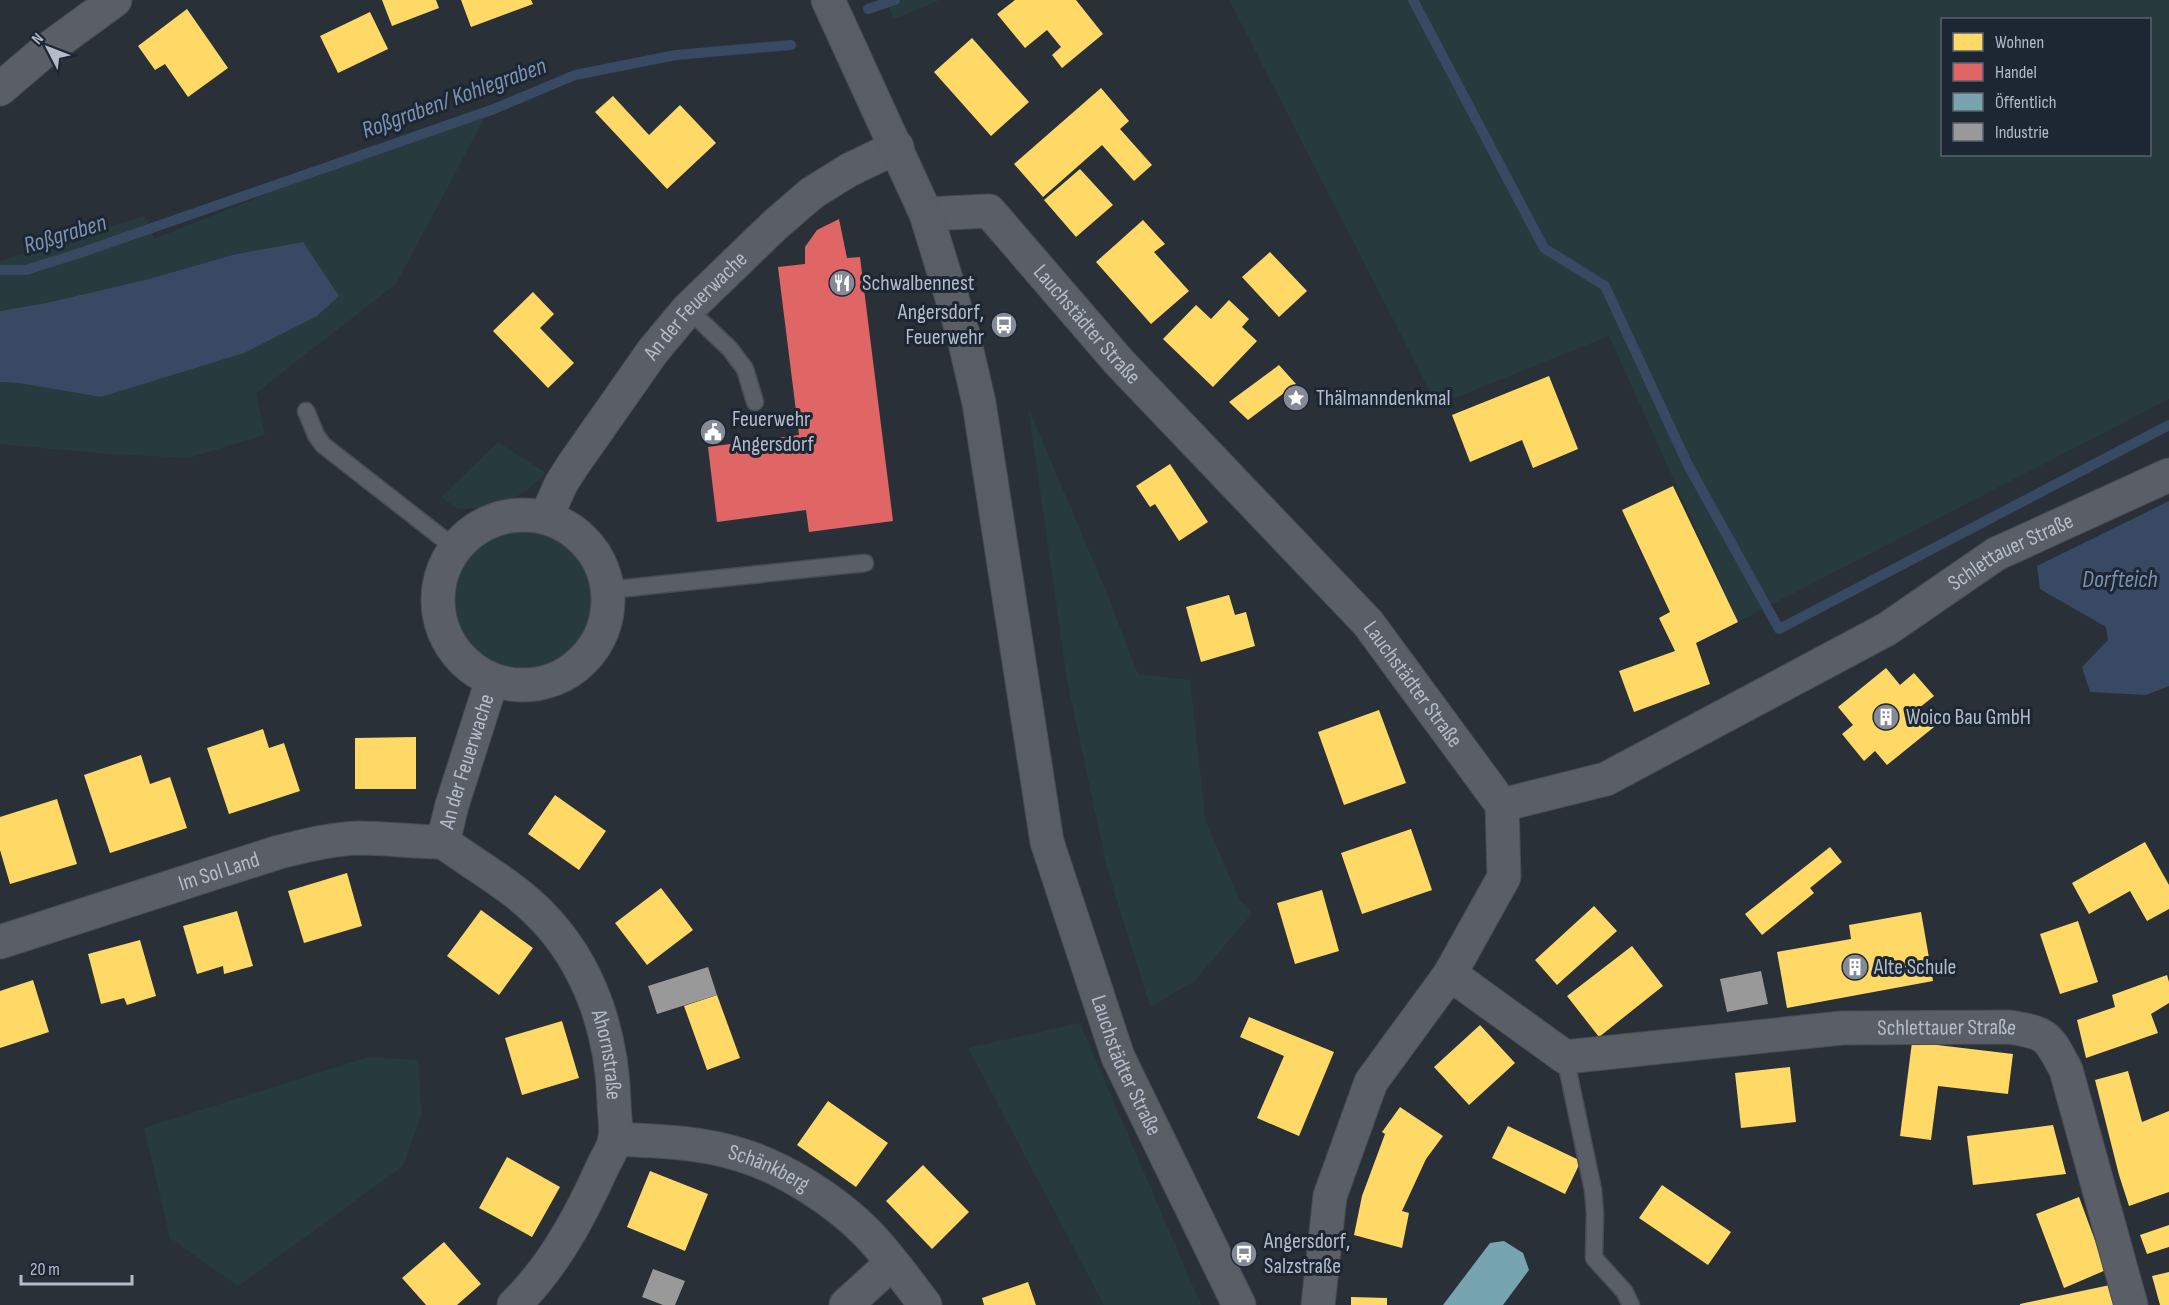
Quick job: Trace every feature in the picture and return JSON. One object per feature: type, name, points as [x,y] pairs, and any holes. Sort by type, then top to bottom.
[{"type":"main road","name":"Lauchstädter Straße","points":[[828,0],[926,214],[963,333],[980,403],[1047,843],[1118,1057],[1239,1305]]},
{"type":"street","points":[[0,89],[42,54],[115,0]]},
{"type":"street","name":"An der Feuerwache","points":[[546,517],[561,484],[573,465],[653,351],[688,309],[776,224],[812,193],[849,170],[897,147]]},
{"type":"street","name":"Lauchstädter Straße","points":[[926,214],[989,211],[1101,342],[1368,623],[1502,805]]},
{"type":"street","name":"Schlettauer Straße","points":[[1502,805],[1606,779],[1887,629],[1996,554],[2169,475]]},
{"type":"street","name":"An der Feuerwache","points":[[521,514],[546,517],[565,525],[595,552],[604,570],[608,590],[608,615],[600,639],[585,660],[565,675],[542,684],[516,686],[492,680],[469,667],[451,648],[440,623],[437,597],[443,571],[455,548],[474,530],[496,519],[521,514]]},
{"type":"street","name":"An der Feuerwache","points":[[443,842],[492,680]]},
{"type":"street","points":[[1318,1305],[1330,1196],[1371,1082],[1450,974],[1504,878],[1502,805]]},
{"type":"street","name":"Im Sol Land","points":[[0,942],[279,852],[316,843],[358,838],[443,842]]},
{"type":"street","name":"Ahornstraße","points":[[443,842],[516,893],[542,916],[563,942],[580,968],[597,1003],[608,1042],[614,1080],[615,1139],[590,1195],[567,1236],[546,1267],[514,1305]]},
{"type":"street","points":[[1450,974],[1565,1057]]},
{"type":"street","name":"Schlettauer Straße","points":[[1565,1057],[1842,1028],[1999,1027],[2032,1030],[2050,1041],[2066,1070],[2131,1305]]},
{"type":"street","name":"Schänkberg","points":[[615,1139],[677,1142],[742,1155],[782,1173],[831,1202],[867,1234],[925,1305]]},
{"type":"street","points":[[846,1305],[892,1263]]},
{"type":"lane","points":[[688,309],[730,349],[745,369],[755,402]]},
{"type":"lane","points":[[306,411],[323,445],[455,548]]},
{"type":"lane","points":[[608,590],[865,563]]},
{"type":"lane","points":[[1565,1057],[1593,1190],[1594,1258],[1624,1291],[1631,1305]]},
{"type":"green space","points":[[887,0],[940,0],[893,20]]},
{"type":"green space","points":[[1229,0],[2169,0],[2169,399],[1738,622],[1609,336],[1437,405]]},
{"type":"green space","points":[[492,104],[396,284],[256,393],[265,435],[188,458],[108,454],[0,444],[0,382],[101,397],[161,377],[303,242],[236,254],[149,279],[46,303],[0,311],[0,261],[145,216],[154,239]]},
{"type":"green space","points":[[1028,407],[1104,586],[1138,674],[1190,680],[1206,822],[1239,899],[1252,913],[1195,981],[1150,1007],[1107,868],[1067,680]]},
{"type":"green space","points":[[498,442],[546,473],[524,493],[492,507],[458,509],[441,497]]},
{"type":"green space","points":[[523,529],[550,535],[573,550],[588,573],[594,600],[588,627],[573,650],[550,665],[523,671],[496,665],[473,650],[458,627],[452,600],[458,573],[473,550],[496,535]]},
{"type":"green space","points":[[1080,1023],[1201,1305],[1104,1305],[968,1048]]},
{"type":"green space","points":[[368,1057],[418,1060],[422,1114],[403,1166],[238,1286],[170,1238],[144,1128]]},
{"type":"water","points":[[303,242],[339,296],[317,316],[244,353],[101,397],[0,382],[0,311],[46,303],[149,279],[236,254]]},
{"type":"water","name":"Dorfteich","points":[[2169,501],[2169,686],[2146,695],[2090,692],[2082,667],[2108,640],[2106,627],[2040,589],[2037,566]]},
{"type":"building: Wohnen","points":[[382,0],[436,0],[439,8],[392,26]]},
{"type":"building: Wohnen","points":[[461,0],[531,0],[533,4],[471,27]]},
{"type":"building: Wohnen","points":[[1015,0],[1076,0],[1103,34],[1062,68],[1052,55],[1061,47],[1047,30],[1025,48],[997,14]]},
{"type":"building: Wohnen","points":[[187,9],[228,68],[188,97],[165,64],[155,70],[138,46]]},
{"type":"building: Wohnen","points":[[370,12],[388,49],[338,73],[320,36]]},
{"type":"building: Wohnen","points":[[972,38],[1029,102],[991,136],[934,72]]},
{"type":"building: Wohnen","points":[[1101,88],[1129,121],[1120,129],[1152,165],[1134,181],[1102,145],[1043,197],[1014,164]]},
{"type":"building: Wohnen","points":[[613,96],[649,135],[680,105],[716,143],[667,189],[595,112]]},
{"type":"building: Wohnen","points":[[1080,169],[1113,205],[1076,237],[1044,200]]},
{"type":"building: Wohnen","points":[[1143,220],[1165,244],[1154,252],[1189,291],[1151,324],[1096,262]]},
{"type":"building: Wohnen","points":[[1270,252],[1307,291],[1279,317],[1242,277]]},
{"type":"building: Wohnen","points":[[533,292],[554,314],[540,328],[574,363],[548,388],[493,331]]},
{"type":"building: Wohnen","points":[[1229,300],[1249,319],[1242,327],[1257,341],[1213,387],[1163,339],[1196,305],[1211,319]]},
{"type":"building: Wohnen","points":[[1279,365],[1296,384],[1248,420],[1229,402]]},
{"type":"building: Wohnen","points":[[1549,376],[1578,449],[1533,468],[1522,440],[1470,462],[1452,415]]},
{"type":"building: Wohnen","points":[[1170,464],[1208,522],[1179,541],[1155,504],[1150,507],[1136,486]]},
{"type":"building: Wohnen","points":[[1673,486],[1738,622],[1696,643],[1710,684],[1634,712],[1619,671],[1675,651],[1659,618],[1670,612],[1622,510]]},
{"type":"building: Wohnen","points":[[1229,595],[1235,615],[1246,612],[1255,646],[1201,662],[1186,607]]},
{"type":"building: Wohnen","name":"Woico Bau GmbH","points":[[1886,668],[1900,685],[1914,673],[1934,696],[1919,708],[1934,727],[1887,765],[1875,751],[1864,761],[1842,734],[1853,725],[1838,707]]},
{"type":"building: Wohnen","points":[[1379,710],[1406,783],[1344,805],[1318,732]]},
{"type":"building: Wohnen","points":[[263,729],[269,748],[284,743],[300,791],[229,814],[207,748]]},
{"type":"building: Wohnen","points":[[416,737],[416,789],[355,789],[355,738]]},
{"type":"building: Wohnen","points":[[141,755],[150,784],[170,777],[187,828],[110,853],[84,775]]},
{"type":"building: Wohnen","points":[[555,795],[606,831],[579,870],[528,834]]},
{"type":"building: Wohnen","points":[[57,799],[77,864],[10,884],[0,850],[0,817]]},
{"type":"building: Wohnen","points":[[1411,829],[1432,890],[1362,914],[1341,853]]},
{"type":"building: Wohnen","points":[[2145,842],[2169,885],[2169,909],[2147,921],[2130,891],[2089,914],[2072,883]]},
{"type":"building: Wohnen","points":[[1830,847],[1842,862],[1810,888],[1814,893],[1762,935],[1745,914]]},
{"type":"building: Wohnen","points":[[347,873],[362,926],[304,943],[288,891]]},
{"type":"building: Wohnen","points":[[661,888],[693,930],[647,965],[615,923]]},
{"type":"building: Wohnen","points":[[1322,890],[1339,951],[1295,964],[1277,903]]},
{"type":"building: Wohnen","points":[[1594,906],[1617,931],[1557,985],[1535,960]]},
{"type":"building: Wohnen","points":[[481,910],[533,948],[499,995],[447,956]]},
{"type":"building: Wohnen","points":[[237,911],[253,966],[224,974],[223,966],[197,974],[183,926]]},
{"type":"building: Wohnen","name":"Alte Schule","points":[[1921,912],[1933,981],[1787,1008],[1777,952],[1851,939],[1849,925]]},
{"type":"building: Wohnen","points":[[2078,921],[2098,982],[2060,994],[2040,934]]},
{"type":"building: Wohnen","points":[[140,940],[156,996],[127,1005],[124,998],[101,1004],[88,954]]},
{"type":"building: Wohnen","points":[[1632,946],[1663,986],[1599,1037],[1567,996]]},
{"type":"building: Wohnen","points":[[2167,975],[2169,1003],[2151,1014],[2158,1033],[2086,1058],[2077,1020],[2115,1007],[2112,995]]},
{"type":"building: Wohnen","points":[[33,980],[49,1032],[0,1048],[0,991]]},
{"type":"building: Wohnen","points":[[717,995],[740,1058],[707,1070],[684,1006]]},
{"type":"building: Wohnen","points":[[1249,1017],[1334,1052],[1299,1136],[1257,1118],[1284,1056],[1240,1037]]},
{"type":"building: Wohnen","points":[[562,1021],[579,1078],[522,1095],[505,1038]]},
{"type":"building: Wohnen","points":[[1480,1025],[1515,1063],[1469,1105],[1434,1067]]},
{"type":"building: Wohnen","points":[[1912,1042],[2013,1054],[2008,1094],[1938,1086],[1931,1140],[1900,1136]]},
{"type":"building: Wohnen","points":[[1790,1067],[1796,1122],[1741,1128],[1735,1073]]},
{"type":"building: Wohnen","points":[[2128,1071],[2142,1122],[2169,1111],[2169,1192],[2129,1206],[2095,1080]]},
{"type":"building: Wohnen","points":[[828,1101],[888,1143],[856,1187],[797,1145]]},
{"type":"building: Wohnen","points":[[1400,1107],[1443,1136],[1426,1159],[1402,1211],[1409,1213],[1402,1248],[1354,1235],[1362,1196],[1385,1134],[1382,1132]]},
{"type":"building: Wohnen","points":[[2053,1125],[2066,1174],[1973,1185],[1967,1136]]},
{"type":"building: Wohnen","points":[[1508,1126],[1581,1161],[1565,1194],[1492,1158]]},
{"type":"building: Wohnen","points":[[507,1157],[560,1187],[532,1237],[479,1208]]},
{"type":"building: Wohnen","points":[[923,1165],[969,1212],[932,1249],[886,1201]]},
{"type":"building: Wohnen","points":[[650,1171],[708,1194],[685,1251],[627,1227]]},
{"type":"building: Wohnen","points":[[1662,1185],[1731,1232],[1708,1265],[1639,1218]]},
{"type":"building: Wohnen","points":[[2079,1197],[2106,1270],[2064,1288],[2036,1214]]},
{"type":"building: Wohnen","points":[[2169,1225],[2169,1247],[2147,1254],[2140,1235]]},
{"type":"building: Wohnen","points":[[444,1242],[481,1284],[457,1305],[426,1305],[402,1278]]},
{"type":"building: Wohnen","points":[[2169,1272],[2169,1305],[2160,1305],[2152,1276]]},
{"type":"building: Wohnen","points":[[1028,1282],[1036,1305],[984,1305],[982,1298]]},
{"type":"building: Wohnen","points":[[2110,1285],[2114,1305],[2020,1305],[2020,1304]]},
{"type":"building: Wohnen","points":[[1351,1297],[1387,1298],[1387,1305],[1351,1305]]},
{"type":"building: Handel","points":[[839,219],[847,258],[860,257],[893,521],[809,532],[806,510],[717,522],[708,447],[799,435],[778,267],[805,264],[805,247],[817,230]]},
{"type":"building: Öffentlich","points":[[1504,1241],[1523,1253],[1529,1270],[1503,1305],[1443,1305],[1490,1243]]},
{"type":"building: Industrie","points":[[708,967],[717,995],[657,1014],[648,986]]},
{"type":"building: Industrie","points":[[1761,971],[1768,1004],[1727,1012],[1720,979]]},
{"type":"building: Industrie","points":[[653,1269],[685,1281],[675,1305],[663,1305],[642,1297]]},
{"type":"waterway","points":[[868,9],[895,0]]},
{"type":"waterway","points":[[1413,0],[1544,248],[1605,286],[1688,465],[1779,629],[2169,425]]},
{"type":"waterway","name":"Roßgraben/ Kohlegraben","points":[[0,270],[26,270],[80,253],[494,109],[575,75],[676,55],[791,45]]},
{"type":"place","name":"Schwalbennest","points":[[842,283]]},
{"type":"place","name":"Angersdorf, Feuerwehr","points":[[1004,325]]},
{"type":"place","name":"Thälmanndenkmal","points":[[1296,398]]},
{"type":"place","name":"Feuerwehr Angersdorf","points":[[713,432]]},
{"type":"place","name":"Woico Bau GmbH","points":[[1886,717]]},
{"type":"place","name":"Alte Schule","points":[[1855,967]]},
{"type":"place","name":"Angersdorf, Salzstraße","points":[[1244,1254]]},
{"type":"water label","name":"Roßgraben","points":[[65,234]]}]
